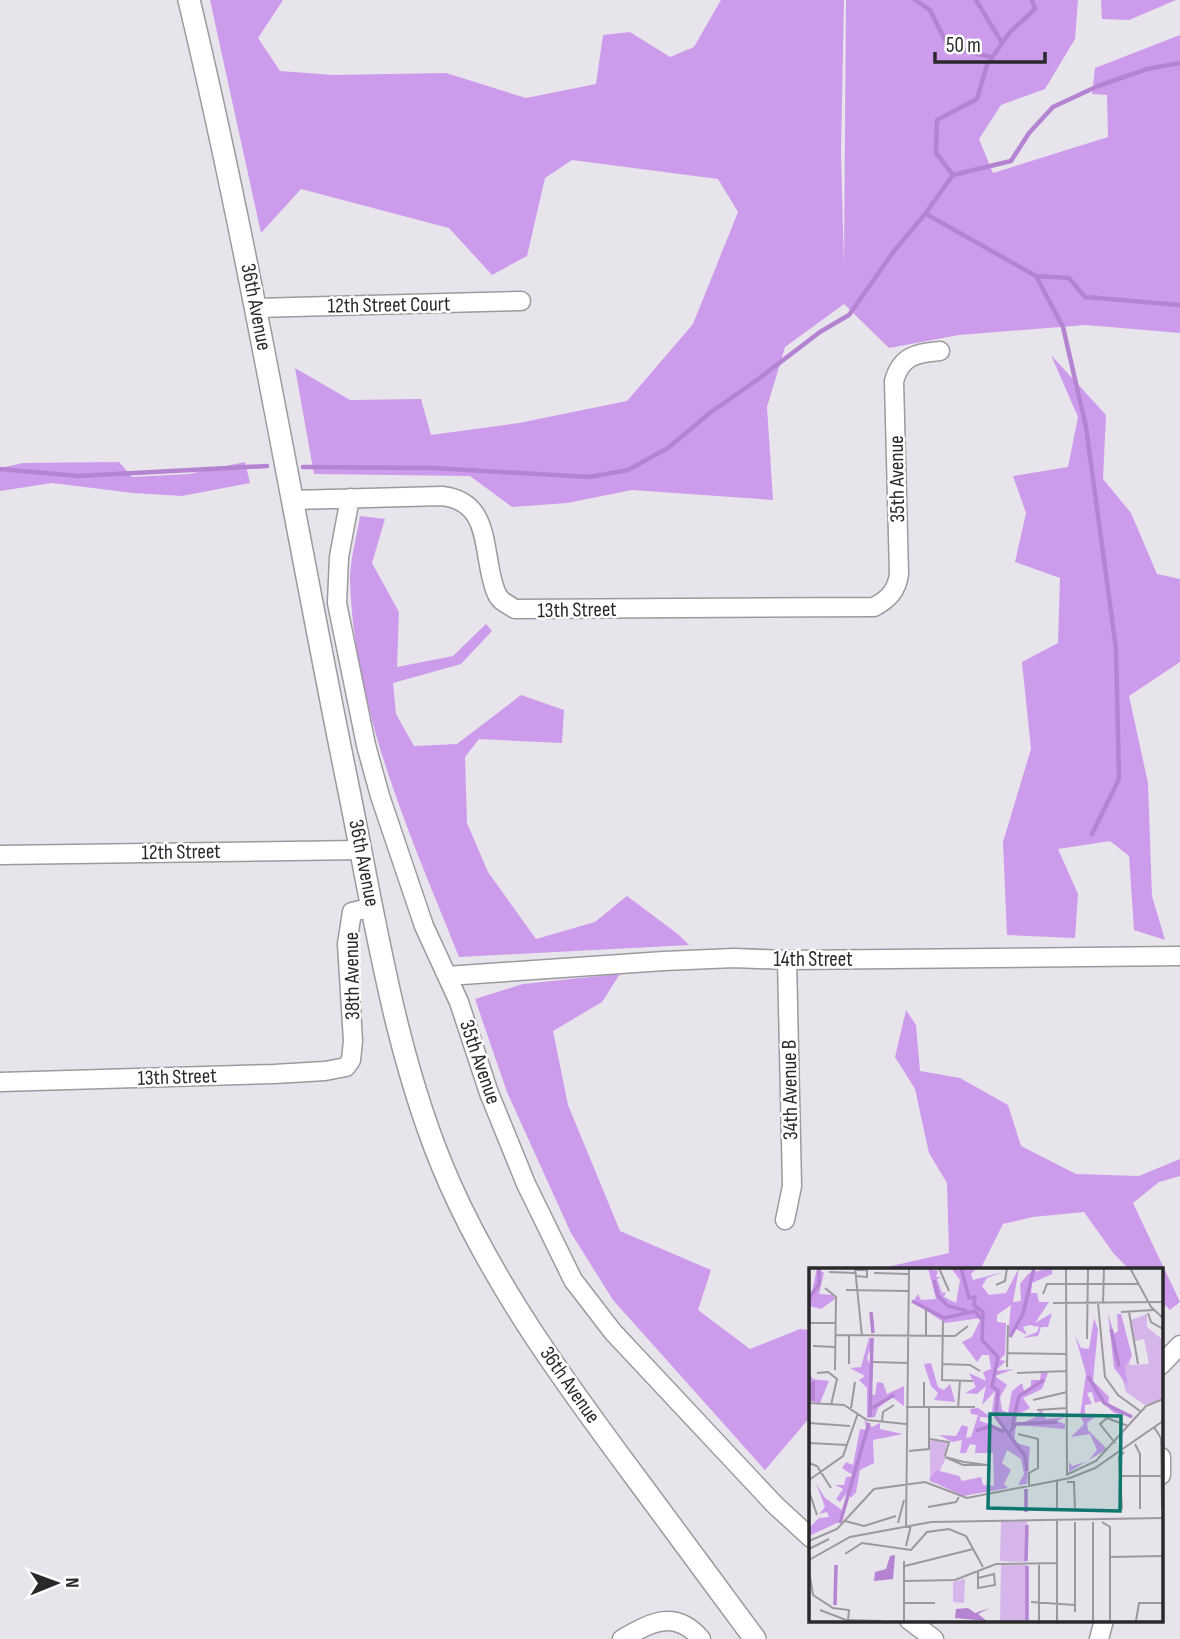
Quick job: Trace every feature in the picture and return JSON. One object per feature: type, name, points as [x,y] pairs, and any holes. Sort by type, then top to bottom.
[{"type":"street","name":"36th Avenue","points":[[189,0],[218,120],[373,907],[396,1014],[432,1139],[449,1182],[492,1267],[551,1359],[755,1639]]},
{"type":"street","name":"12th Street Court","points":[[256,308],[521,301]]},
{"type":"street","name":"35th Avenue","points":[[890,596],[897,586],[899,574],[894,381],[902,361],[926,352],[940,351]]},
{"type":"street","name":"35th Avenue","points":[[350,498],[336,581],[340,624],[366,745],[380,796],[424,926],[459,1002],[489,1093],[526,1184],[573,1280],[613,1332],[775,1505],[809,1536]]},
{"type":"street","name":"13th Street","points":[[293,500],[457,498],[474,510],[494,588],[499,599],[514,609],[863,608],[874,607],[890,596]]},
{"type":"street","name":"12th Street","points":[[0,855],[361,850]]},
{"type":"street","name":"38th Avenue","points":[[351,1060],[354,1041],[347,944],[349,929],[352,912],[373,907]]},
{"type":"street","name":"14th Street","points":[[447,976],[734,958],[788,960],[1180,956]]},
{"type":"street","name":"34th Avenue B","points":[[785,1220],[792,1186],[788,960]]},
{"type":"street","name":"13th Street","points":[[0,1082],[324,1071],[346,1067],[351,1060]]},
{"type":"street","points":[[1162,1364],[1180,1345]]},
{"type":"street","points":[[622,1639],[647,1625],[666,1620],[686,1625],[701,1639]]},
{"type":"street","points":[[912,1622],[934,1639]]},
{"type":"street","points":[[1099,1639],[1103,1622]]},
{"type":"shaded area","points":[[210,0],[283,0],[258,38],[280,71],[334,75],[446,73],[526,98],[596,84],[603,35],[630,32],[670,57],[694,47],[721,0],[844,0],[841,152],[844,266],[846,0],[1078,0],[1075,39],[1045,89],[1001,105],[979,139],[993,173],[1108,137],[1107,95],[1092,94],[1095,68],[1180,35],[1180,333],[1086,325],[959,335],[889,348],[844,304],[785,347],[767,407],[773,500],[632,490],[567,503],[512,507],[470,476],[314,474],[295,368],[350,400],[421,399],[431,435],[519,423],[627,401],[693,324],[738,212],[718,179],[572,160],[545,178],[527,256],[492,275],[449,228],[301,189],[261,233]]},
{"type":"shaded area","points":[[1101,0],[1176,0],[1129,20],[1102,19]]},
{"type":"shaded area","points":[[1051,355],[1106,415],[1103,479],[1131,513],[1157,574],[1180,579],[1180,662],[1129,696],[1148,783],[1152,896],[1165,940],[1134,930],[1129,856],[1110,841],[1058,849],[1078,894],[1075,938],[1007,935],[1003,842],[1031,749],[1022,662],[1058,643],[1060,578],[1015,562],[1026,513],[1013,476],[1068,467],[1078,417]]},
{"type":"shaded area","points":[[119,462],[132,477],[189,474],[245,462],[250,483],[182,496],[52,483],[0,491],[0,468],[23,463]]},
{"type":"shaded area","points":[[360,516],[385,519],[372,563],[399,612],[397,667],[453,656],[486,624],[492,631],[461,664],[393,683],[396,714],[414,746],[457,744],[521,695],[564,710],[562,743],[479,739],[465,757],[467,823],[488,872],[536,939],[595,922],[627,896],[689,945],[459,957],[404,820],[374,726],[362,678],[350,580]]},
{"type":"shaded area","points":[[620,974],[602,1002],[553,1031],[568,1105],[620,1231],[711,1270],[698,1310],[750,1349],[800,1329],[809,1330],[809,1418],[765,1470],[613,1300],[571,1233],[507,1092],[475,999],[523,984]]},
{"type":"shaded area","points":[[906,1010],[916,1025],[920,1071],[960,1078],[1008,1105],[1021,1146],[1076,1174],[1139,1176],[1180,1159],[1180,1176],[1159,1182],[1133,1203],[1180,1302],[1170,1310],[1162,1302],[1162,1268],[1128,1268],[1114,1254],[1084,1212],[1033,1217],[1003,1224],[981,1268],[886,1268],[949,1253],[947,1183],[929,1153],[915,1089],[895,1057]]},
{"type":"waterway","points":[[915,0],[930,10],[949,48],[992,57]]},
{"type":"waterway","points":[[976,0],[1002,43]]},
{"type":"waterway","points":[[953,175],[936,153],[937,120],[977,99],[987,65],[1010,32],[1035,9],[1032,0]]},
{"type":"waterway","points":[[303,467],[433,468],[589,477],[628,470],[668,448],[711,412],[820,332],[849,315],[953,175],[1011,161],[1029,133],[1053,107],[1098,86],[1147,69],[1180,63]]},
{"type":"waterway","points":[[926,214],[1036,276],[1063,327],[1086,427],[1116,649],[1119,779],[1092,834]]},
{"type":"waterway","points":[[1036,276],[1069,278],[1085,297],[1180,305]]},
{"type":"waterway","points":[[0,469],[78,476],[267,466]]}]
